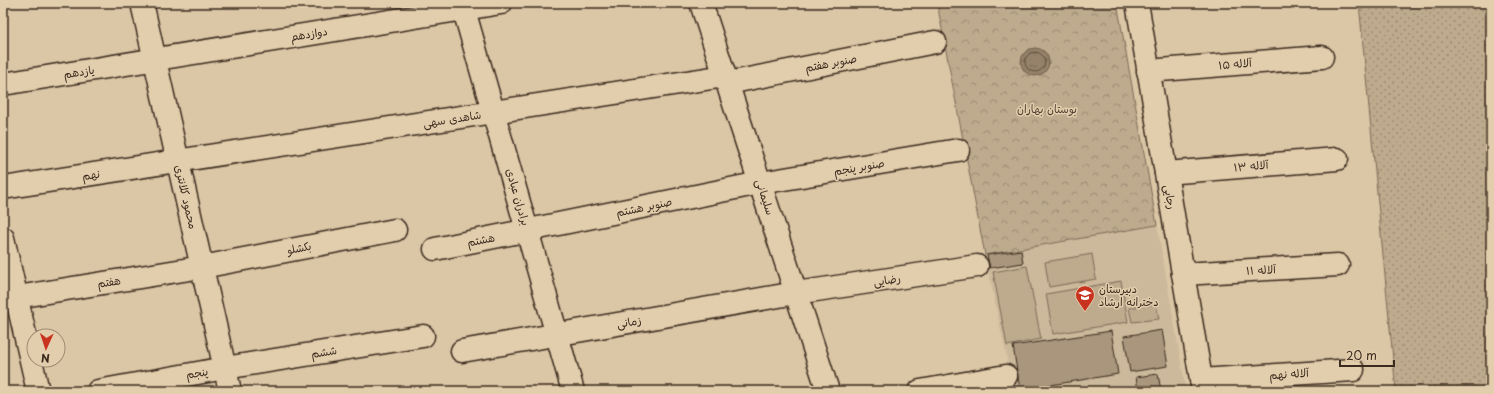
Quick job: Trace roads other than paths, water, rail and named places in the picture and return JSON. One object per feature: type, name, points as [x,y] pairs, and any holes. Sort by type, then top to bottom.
[{"type":"street","name":"محمود کلانتری","points":[[142,3],[230,391]]},
{"type":"street","name":"دوازدهم","points":[[155,60],[463,6],[501,3]]},
{"type":"street","name":"سلیمانی","points":[[701,3],[828,391]]},
{"type":"street","name":"رجایی","points":[[1137,3],[1202,386]]},
{"type":"street","name":"برادران عبادی","points":[[463,6],[573,391]]},
{"type":"street","name":"صنوبر هفتم","points":[[726,80],[934,42]]},
{"type":"street","name":"آلاله ۱۵","points":[[1148,71],[1322,57]]},
{"type":"street","name":"یازدهم","points":[[3,84],[155,60]]},
{"type":"street","name":"شاهدی سهی","points":[[178,161],[494,112],[726,80]]},
{"type":"street","name":"صنوبر پنجم","points":[[760,183],[958,150]]},
{"type":"street","name":"آلاله ۱۳","points":[[1166,173],[1337,159]]},
{"type":"street","name":"نهم","points":[[3,188],[178,161]]},
{"type":"street","name":"صنوبر هشتم","points":[[527,231],[760,183]]},
{"type":"street","name":"بکشلو","points":[[202,266],[395,230]]},
{"type":"street","name":"هشتم","points":[[435,249],[527,231]]},
{"type":"street","points":[[3,238],[13,309],[38,391]]},
{"type":"street","name":"آلاله ۱۱","points":[[1183,274],[1338,265]]},
{"type":"street","name":"هفتم","points":[[13,309],[202,266]]},
{"type":"street","name":"رضایی","points":[[796,294],[977,266]]},
{"type":"street","name":"زمانی","points":[[462,351],[796,294]]},
{"type":"street","name":"ششم","points":[[225,368],[423,336]]},
{"type":"street","name":"پنجم","points":[[98,391],[225,368]]},
{"type":"street","name":"آلاله نهم","points":[[1202,386],[1353,370]]},
{"type":"street","points":[[920,391],[1006,376]]},
{"type":"water","points":[[1035,48],[1045,52],[1049,62],[1045,72],[1035,76],[1025,72],[1021,62],[1025,52]]},
{"type":"place","name":"دبیرستان دخترانه ارشاد","points":[[1085,312]]},
{"type":"park label","name":"بوستان بهاران","points":[[1047,109]]}]
